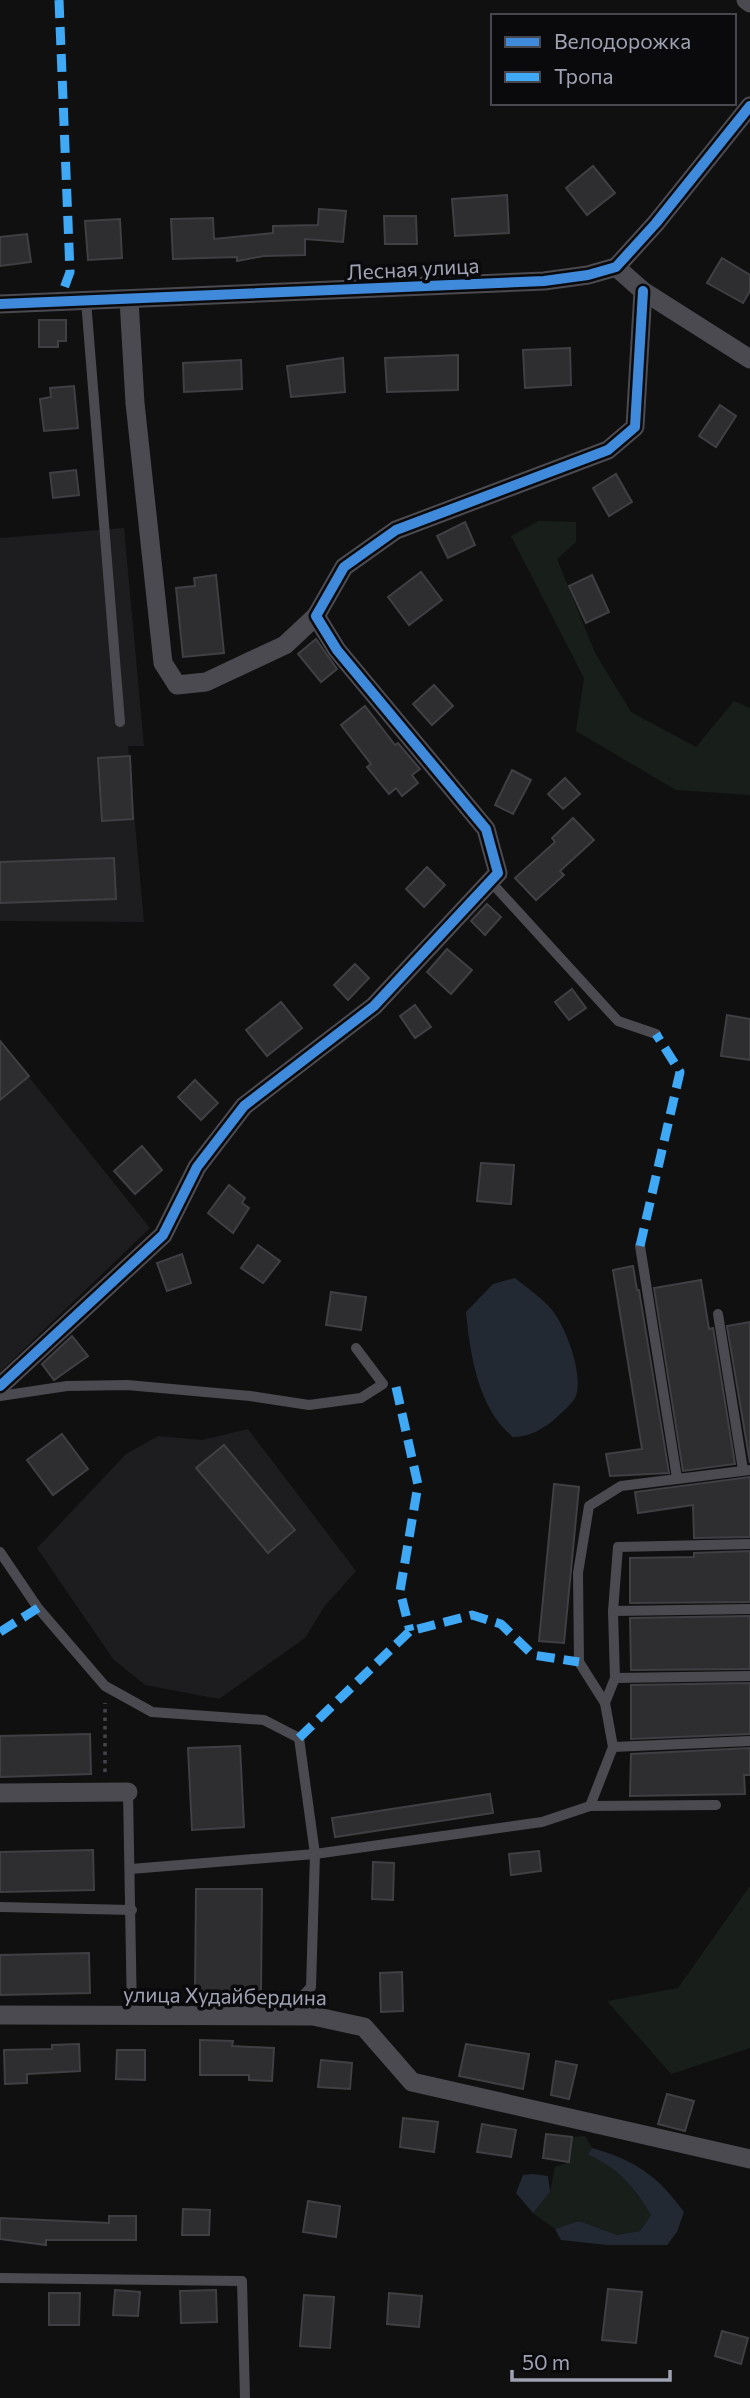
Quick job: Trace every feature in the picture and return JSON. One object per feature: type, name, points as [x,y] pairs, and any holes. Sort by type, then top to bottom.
[{"type":"street","points":[[750,106],[656,223],[616,267],[643,292],[750,359]]},
{"type":"street","name":"Лесная улица","points":[[0,304],[544,281],[588,275],[616,267]]},
{"type":"street","points":[[129,300],[135,403],[163,663],[177,685],[206,682],[285,645],[316,615],[344,567],[396,530],[608,450],[635,428],[643,292]]},
{"type":"street","points":[[0,1385],[163,1235],[197,1167],[244,1106],[374,1006],[498,873],[486,829],[337,650],[316,615]]},
{"type":"street","points":[[0,1793],[128,1792]]},
{"type":"street","name":"улица Худайбердина","points":[[0,2015],[313,2016],[364,2026],[412,2082],[750,2159]]},
{"type":"lane","points":[[86,301],[120,722]]},
{"type":"lane","points":[[491,881],[618,1021],[656,1034]]},
{"type":"lane","points":[[640,1245],[677,1479]]},
{"type":"lane","points":[[590,1806],[613,1747],[605,1703],[579,1662],[578,1573],[589,1506],[621,1486],[747,1470],[718,1314]]},
{"type":"lane","points":[[0,1396],[67,1387],[127,1385],[250,1396],[309,1405],[361,1398],[383,1384],[356,1348]]},
{"type":"lane","points":[[605,1703],[615,1678],[613,1611],[618,1547],[750,1544]]},
{"type":"lane","points":[[0,1552],[38,1608],[105,1686],[152,1712],[264,1720],[299,1738],[315,1854],[311,1987],[284,2016]]},
{"type":"lane","points":[[613,1611],[750,1609]]},
{"type":"lane","points":[[615,1678],[750,1676]]},
{"type":"lane","points":[[613,1747],[750,1741]]},
{"type":"lane","points":[[128,1792],[132,2015]]},
{"type":"lane","points":[[131,1869],[315,1854],[542,1822],[590,1806],[716,1805]]},
{"type":"lane","points":[[0,1907],[132,1909]]},
{"type":"lane","points":[[0,2278],[242,2281],[245,2398]]},
{"type":"path","points":[[105,1686],[105,1792]]},
{"type":"shaded area","points":[[539,521],[576,522],[576,542],[557,559],[595,653],[631,712],[696,747],[734,701],[750,708],[750,795],[676,790],[576,731],[584,678],[511,536]]},
{"type":"shaded area","points":[[124,528],[144,746],[128,746],[144,922],[0,921],[0,538]]},
{"type":"shaded area","points":[[0,1041],[150,1228],[0,1372]]},
{"type":"shaded area","points":[[515,1278],[552,1310],[568,1340],[578,1378],[575,1398],[566,1408],[541,1429],[519,1437],[513,1437],[501,1425],[484,1396],[473,1363],[466,1312],[493,1284]]},
{"type":"shaded area","points":[[248,1429],[356,1571],[324,1607],[305,1638],[219,1699],[145,1685],[113,1659],[37,1548],[126,1454],[158,1436],[202,1440]]},
{"type":"shaded area","points":[[750,1886],[750,2048],[671,2074],[607,2001],[678,1988]]},
{"type":"shaded area","points":[[585,2136],[592,2148],[589,2156],[609,2166],[625,2180],[651,2215],[640,2231],[617,2235],[579,2221],[555,2229],[533,2213],[550,2192],[555,2167],[570,2162],[572,2137]]},
{"type":"shaded area","points":[[592,2148],[633,2164],[655,2179],[674,2199],[684,2212],[677,2232],[667,2245],[607,2245],[561,2240],[555,2229],[579,2221],[617,2235],[640,2231],[651,2215],[625,2179],[609,2166],[588,2155]]},
{"type":"shaded area","points":[[523,2175],[548,2176],[550,2192],[533,2213],[516,2193]]},
{"type":"building","points":[[593,166],[615,193],[587,215],[566,188]]},
{"type":"building","points":[[507,195],[509,233],[455,236],[452,199]]},
{"type":"building","points":[[319,209],[346,211],[343,242],[305,239],[305,255],[264,256],[237,261],[237,257],[173,259],[171,219],[213,218],[214,239],[273,233],[273,226],[318,225]]},
{"type":"building","points":[[384,216],[416,216],[417,244],[385,244]]},
{"type":"building","points":[[120,219],[122,258],[88,260],[85,221]]},
{"type":"building","points":[[27,234],[31,262],[0,266],[0,237]]},
{"type":"building","points":[[722,258],[750,275],[750,291],[743,303],[707,283]]},
{"type":"building","points":[[39,320],[66,320],[66,341],[58,341],[58,347],[39,347]]},
{"type":"building","points":[[570,348],[571,385],[525,388],[523,350]]},
{"type":"building","points":[[458,355],[458,390],[387,392],[385,358]]},
{"type":"building","points":[[343,358],[345,392],[291,397],[287,366]]},
{"type":"building","points":[[241,360],[242,389],[184,392],[183,363]]},
{"type":"building","points":[[74,386],[78,428],[44,431],[40,399],[51,397],[50,388]]},
{"type":"building","points":[[720,405],[736,416],[716,447],[699,436]]},
{"type":"building","points":[[76,470],[79,495],[53,498],[50,473]]},
{"type":"building","points":[[616,474],[632,502],[609,516],[593,488]]},
{"type":"building","points":[[465,522],[475,545],[448,558],[437,536]]},
{"type":"building","points":[[421,572],[442,600],[409,625],[388,597]]},
{"type":"building","points":[[216,575],[224,653],[183,657],[176,588],[195,586],[194,578]]},
{"type":"building","points":[[592,575],[609,612],[586,623],[569,586]]},
{"type":"building","points":[[316,639],[337,669],[321,682],[298,654]]},
{"type":"building","points":[[434,685],[453,706],[432,725],[413,704]]},
{"type":"building","points":[[365,706],[395,745],[398,743],[420,769],[412,775],[418,783],[402,796],[396,788],[389,794],[367,767],[371,764],[341,725]]},
{"type":"building","points":[[130,756],[133,819],[102,821],[98,758]]},
{"type":"building","points":[[512,770],[531,780],[513,814],[495,805]]},
{"type":"building","points":[[565,778],[580,794],[563,809],[548,794]]},
{"type":"building","points":[[573,818],[594,840],[560,871],[564,875],[536,900],[515,878],[555,842],[552,838]]},
{"type":"building","points":[[114,858],[116,899],[0,903],[0,862]]},
{"type":"building","points":[[427,867],[445,885],[424,907],[406,889]]},
{"type":"building","points":[[487,904],[501,917],[485,935],[471,921]]},
{"type":"building","points":[[447,949],[472,970],[451,994],[427,972]]},
{"type":"building","points":[[355,964],[369,978],[348,1000],[334,985]]},
{"type":"building","points":[[572,989],[586,1008],[569,1020],[555,1002]]},
{"type":"building","points":[[281,1002],[302,1028],[267,1056],[246,1030]]},
{"type":"building","points":[[415,1005],[431,1027],[415,1038],[400,1016]]},
{"type":"building","points":[[727,1015],[750,1019],[750,1060],[721,1056]]},
{"type":"building","points":[[0,1041],[29,1076],[0,1100]]},
{"type":"building","points":[[195,1080],[218,1103],[201,1120],[178,1097]]},
{"type":"building","points":[[142,1146],[162,1170],[135,1194],[114,1171]]},
{"type":"building","points":[[481,1163],[514,1165],[511,1204],[477,1201]]},
{"type":"building","points":[[229,1185],[245,1198],[242,1203],[249,1208],[233,1233],[208,1213]]},
{"type":"building","points":[[258,1245],[280,1261],[263,1283],[241,1268]]},
{"type":"building","points":[[182,1254],[191,1283],[167,1291],[157,1263]]},
{"type":"building","points":[[633,1266],[669,1473],[610,1476],[606,1454],[642,1449],[613,1270]]},
{"type":"building","points":[[701,1280],[709,1329],[713,1328],[735,1464],[683,1471],[654,1288]]},
{"type":"building","points":[[331,1292],[366,1297],[361,1330],[326,1325]]},
{"type":"building","points":[[750,1322],[750,1463],[727,1326]]},
{"type":"building","points":[[72,1336],[88,1356],[54,1380],[42,1364]]},
{"type":"building","points":[[62,1434],[88,1469],[53,1495],[27,1460]]},
{"type":"building","points":[[224,1445],[295,1530],[268,1553],[196,1468]]},
{"type":"building","points":[[750,1477],[750,1537],[694,1538],[693,1505],[638,1513],[635,1492]]},
{"type":"building","points":[[554,1484],[579,1487],[564,1643],[539,1641]]},
{"type":"building","points":[[750,1551],[750,1602],[630,1603],[630,1558],[694,1557],[694,1553]]},
{"type":"building","points":[[750,1616],[750,1669],[631,1670],[630,1618]]},
{"type":"building","points":[[750,1683],[750,1734],[631,1739],[631,1685]]},
{"type":"building","points":[[90,1734],[91,1774],[0,1777],[0,1736]]},
{"type":"building","points":[[240,1746],[244,1827],[192,1830],[188,1748]]},
{"type":"building","points":[[750,1748],[750,1775],[744,1775],[745,1794],[630,1796],[631,1754]]},
{"type":"building","points":[[490,1794],[493,1813],[335,1837],[332,1818]]},
{"type":"building","points":[[93,1850],[94,1890],[0,1892],[0,1852]]},
{"type":"building","points":[[539,1851],[541,1871],[511,1875],[509,1854]]},
{"type":"building","points":[[373,1862],[394,1863],[393,1900],[372,1899]]},
{"type":"building","points":[[196,1889],[262,1889],[261,1991],[195,1991]]},
{"type":"building","points":[[89,1953],[90,1993],[0,1995],[0,1955]]},
{"type":"building","points":[[402,1972],[403,2011],[381,2012],[380,1973]]},
{"type":"building","points":[[200,2040],[233,2041],[232,2046],[274,2048],[272,2081],[249,2080],[249,2075],[200,2075]]},
{"type":"building","points":[[79,2044],[80,2071],[27,2074],[27,2083],[5,2084],[4,2050],[52,2049],[52,2045]]},
{"type":"building","points":[[466,2044],[529,2054],[523,2089],[459,2076]]},
{"type":"building","points":[[117,2050],[145,2050],[145,2080],[116,2079]]},
{"type":"building","points":[[321,2060],[352,2063],[350,2089],[318,2087]]},
{"type":"building","points":[[556,2061],[577,2065],[569,2099],[551,2095]]},
{"type":"building","points":[[667,2094],[694,2101],[685,2131],[658,2124]]},
{"type":"building","points":[[403,2118],[438,2122],[434,2152],[400,2147]]},
{"type":"building","points":[[482,2124],[516,2130],[511,2157],[477,2152]]},
{"type":"building","points":[[546,2134],[572,2137],[569,2162],[543,2158]]},
{"type":"building","points":[[308,2201],[340,2206],[336,2237],[303,2232]]},
{"type":"building","points":[[183,2209],[210,2210],[209,2235],[182,2235]]},
{"type":"building","points":[[109,2216],[136,2216],[136,2240],[46,2240],[46,2245],[0,2239],[0,2218],[109,2223]]},
{"type":"building","points":[[608,2289],[642,2292],[636,2343],[602,2340]]},
{"type":"building","points":[[115,2290],[140,2292],[138,2316],[113,2315]]},
{"type":"building","points":[[216,2290],[217,2322],[181,2323],[180,2291]]},
{"type":"building","points":[[49,2293],[80,2293],[79,2325],[49,2325]]},
{"type":"building","points":[[389,2293],[422,2296],[419,2327],[387,2324]]},
{"type":"building","points":[[304,2295],[334,2297],[330,2348],[300,2346]]},
{"type":"building","points":[[722,2331],[748,2338],[741,2364],[715,2356]]},
{"type":"marked path","points":[[59,0],[70,272],[59,302]]},
{"type":"marked path","points":[[640,1246],[680,1072],[656,1034]]},
{"type":"marked path","points":[[396,1387],[418,1485],[400,1591],[410,1631]]},
{"type":"marked path","points":[[0,1632],[38,1608]]},
{"type":"marked path","points":[[299,1738],[410,1631],[472,1615],[501,1624],[533,1655],[579,1662]]},
{"type":"cycle path","points":[[0,304],[544,281],[588,275],[616,267],[656,223],[750,106]]},
{"type":"cycle path","points":[[0,1386],[163,1235],[197,1167],[244,1106],[374,1006],[498,873],[486,829],[337,650],[316,616],[344,567],[396,530],[608,450],[635,427],[643,291]]}]
